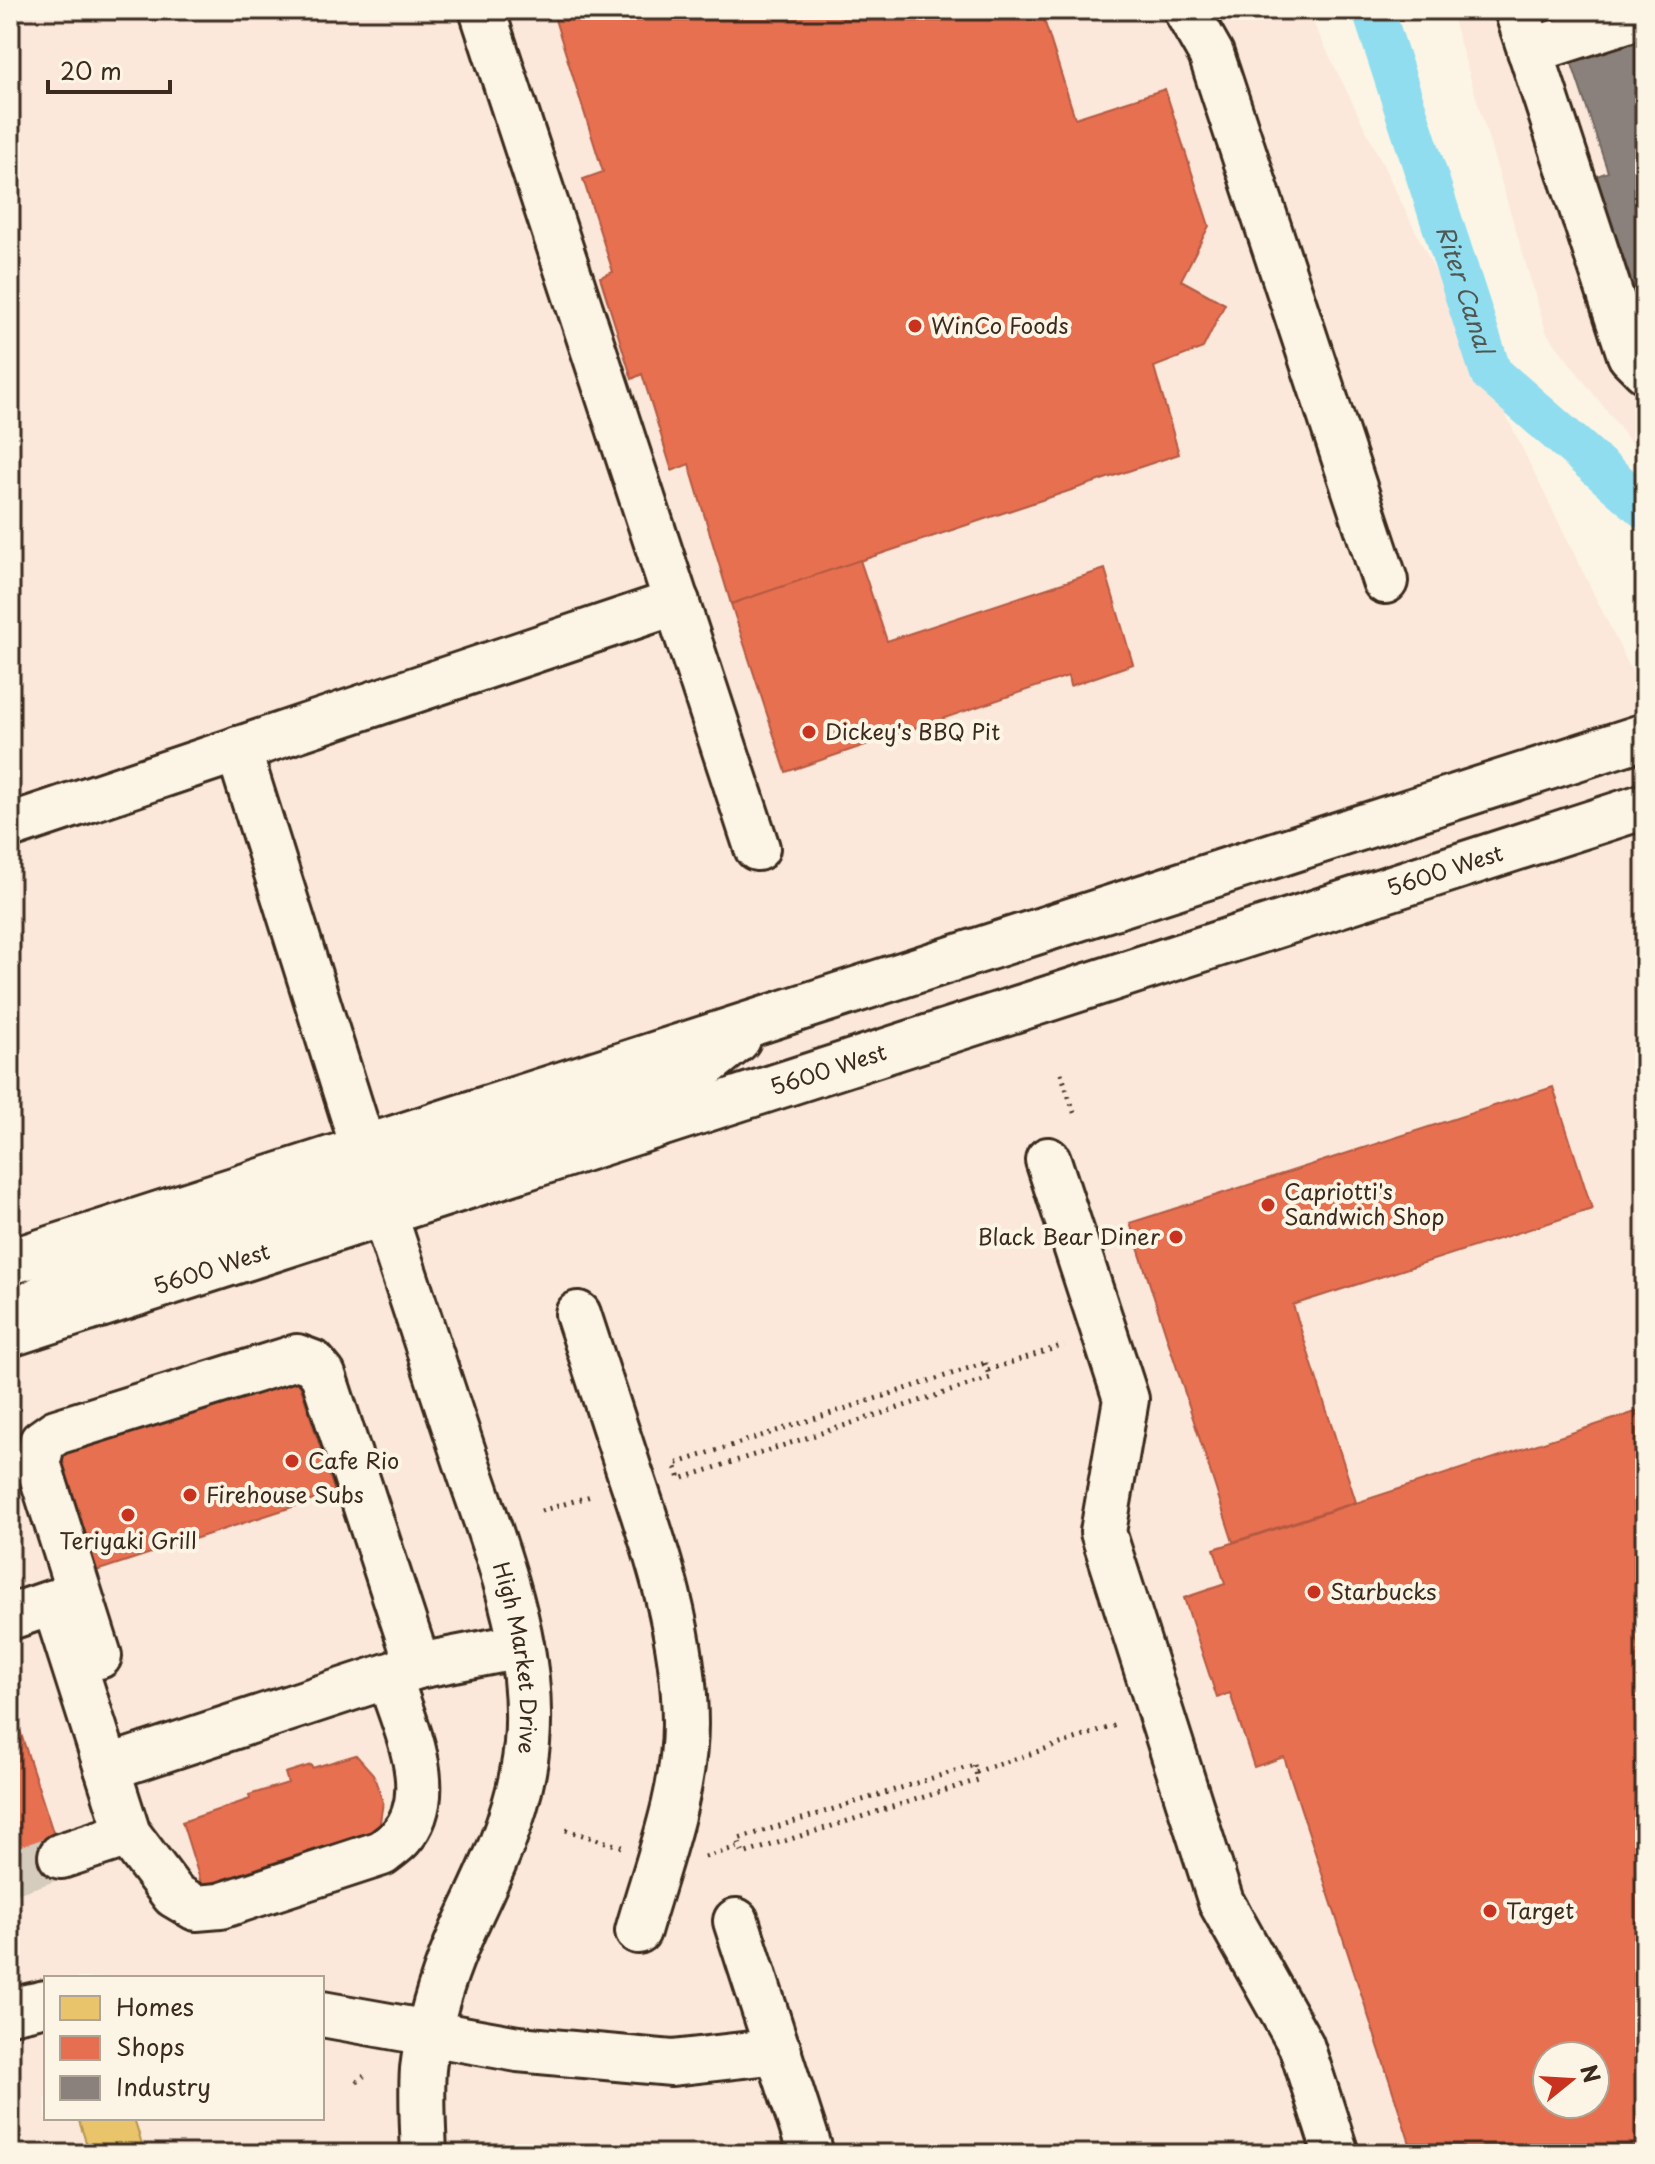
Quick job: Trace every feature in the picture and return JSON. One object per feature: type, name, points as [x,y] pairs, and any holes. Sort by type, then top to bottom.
[{"type":"main road","points":[[482,10],[757,848]]},
{"type":"main road","points":[[1186,10],[1211,54],[1385,581]]},
{"type":"main road","points":[[1517,10],[1630,355],[1645,370]]},
{"type":"main road","points":[[1530,51],[1645,14]]},
{"type":"main road","points":[[10,826],[677,602]]},
{"type":"main road","points":[[10,1262],[1645,736]]},
{"type":"main road","points":[[10,1317],[64,1284],[111,1263],[347,1186],[362,1170],[365,1158],[363,1147],[238,749]]},
{"type":"main road","name":"5600 West","points":[[10,1334],[1643,815]]},
{"type":"main road","points":[[384,1213],[385,1196],[394,1183],[416,1167],[676,1082],[708,1063],[757,1020]]},
{"type":"main road","points":[[1048,1160],[1126,1399],[1103,1532],[1221,1902],[1301,2045],[1336,2154]]},
{"type":"main road","name":"High Market Drive","points":[[384,1213],[511,1601],[521,1646],[528,1730],[516,1807],[503,1844],[451,1961],[429,2033],[423,2070],[424,2154]]},
{"type":"main road","points":[[578,1314],[656,1553],[672,1610],[681,1665],[685,1726],[678,1789],[638,1931]]},
{"type":"main road","points":[[10,1617],[54,1602],[128,1834],[174,1895],[196,1908],[220,1906],[382,1853],[402,1836],[416,1812],[420,1783],[385,1563],[323,1375],[313,1363],[297,1357],[56,1432],[42,1442],[38,1463],[99,1656]]},
{"type":"main road","points":[[107,1768],[403,1671],[521,1646]]},
{"type":"main road","points":[[61,1856],[128,1834]]},
{"type":"main road","points":[[736,1921],[811,2154]]},
{"type":"main road","points":[[10,2011],[44,2003]]},
{"type":"main road","points":[[324,2014],[518,2049],[672,2063],[779,2051]]},
{"type":"path","points":[[1061,1073],[1076,1118]]},
{"type":"path","points":[[988,1370],[1073,1342]]},
{"type":"path","points":[[985,1363],[988,1370],[990,1378],[680,1479],[675,1464],[985,1363]]},
{"type":"path","points":[[541,1511],[598,1494]]},
{"type":"path","points":[[976,1772],[1133,1720]]},
{"type":"path","points":[[974,1765],[978,1780],[743,1854],[741,1846],[738,1839],[974,1765]]},
{"type":"path","points":[[566,1830],[634,1850]]},
{"type":"path","points":[[699,1859],[741,1846]]},
{"type":"path","points":[[357,2082],[364,2076]]},
{"type":"shaded area","points":[[10,10],[1307,10],[1645,698],[1645,2154],[10,2154]]},
{"type":"shaded area","points":[[1450,10],[1645,10],[1645,461],[1546,332]]},
{"type":"building: Homes","points":[[79,2120],[135,2120],[145,2154],[90,2154]]},
{"type":"building: Shops","name":"WinCo Foods","points":[[552,10],[1041,10],[1075,118],[1165,89],[1209,226],[1181,280],[1225,304],[1203,348],[1154,367],[1179,454],[731,604],[689,464],[672,471],[642,374],[632,379],[600,277],[613,272],[583,179],[603,172]]},
{"type":"building: Shops","points":[[860,560],[887,641],[1105,569],[1133,664],[1070,686],[1068,676],[786,772],[731,604]]},
{"type":"building: Shops","points":[[1553,1087],[1592,1209],[1293,1305],[1356,1502],[1233,1542],[1130,1223]]},
{"type":"building: Shops","points":[[298,1379],[335,1493],[93,1572],[55,1457]]},
{"type":"building: Shops","name":"Target","points":[[1645,1409],[1645,2154],[1409,2154],[1413,2153],[1284,1757],[1254,1767],[1230,1693],[1217,1698],[1184,1598],[1225,1584],[1214,1549]]},
{"type":"building: Shops","points":[[10,1700],[66,1872],[10,1890]]},
{"type":"building: Shops","points":[[356,1755],[373,1774],[383,1802],[379,1829],[202,1886],[182,1822],[288,1783],[285,1773]]},
{"type":"building: Industry","points":[[1645,37],[1645,314],[1639,316],[1594,177],[1608,172],[1571,61]]},
{"type":"waterway","name":"Riter Canal","points":[[1373,10],[1491,373],[1645,508]]},
{"type":"tunnel","points":[[10,1873],[61,1856]]},
{"type":"place","name":"WinCo Foods","points":[[915,326]]},
{"type":"place","name":"Dickey's BBQ Pit","points":[[809,732]]},
{"type":"place","name":"Capriotti's Sandwich Shop","points":[[1268,1205]]},
{"type":"place","name":"Black Bear Diner","points":[[1176,1237]]},
{"type":"place","name":"Cafe Rio","points":[[292,1461]]},
{"type":"place","name":"Firehouse Subs","points":[[190,1495]]},
{"type":"place","name":"Teriyaki Grill","points":[[128,1515]]},
{"type":"place","name":"Starbucks","points":[[1314,1592]]},
{"type":"place","name":"Target","points":[[1490,1911]]}]
